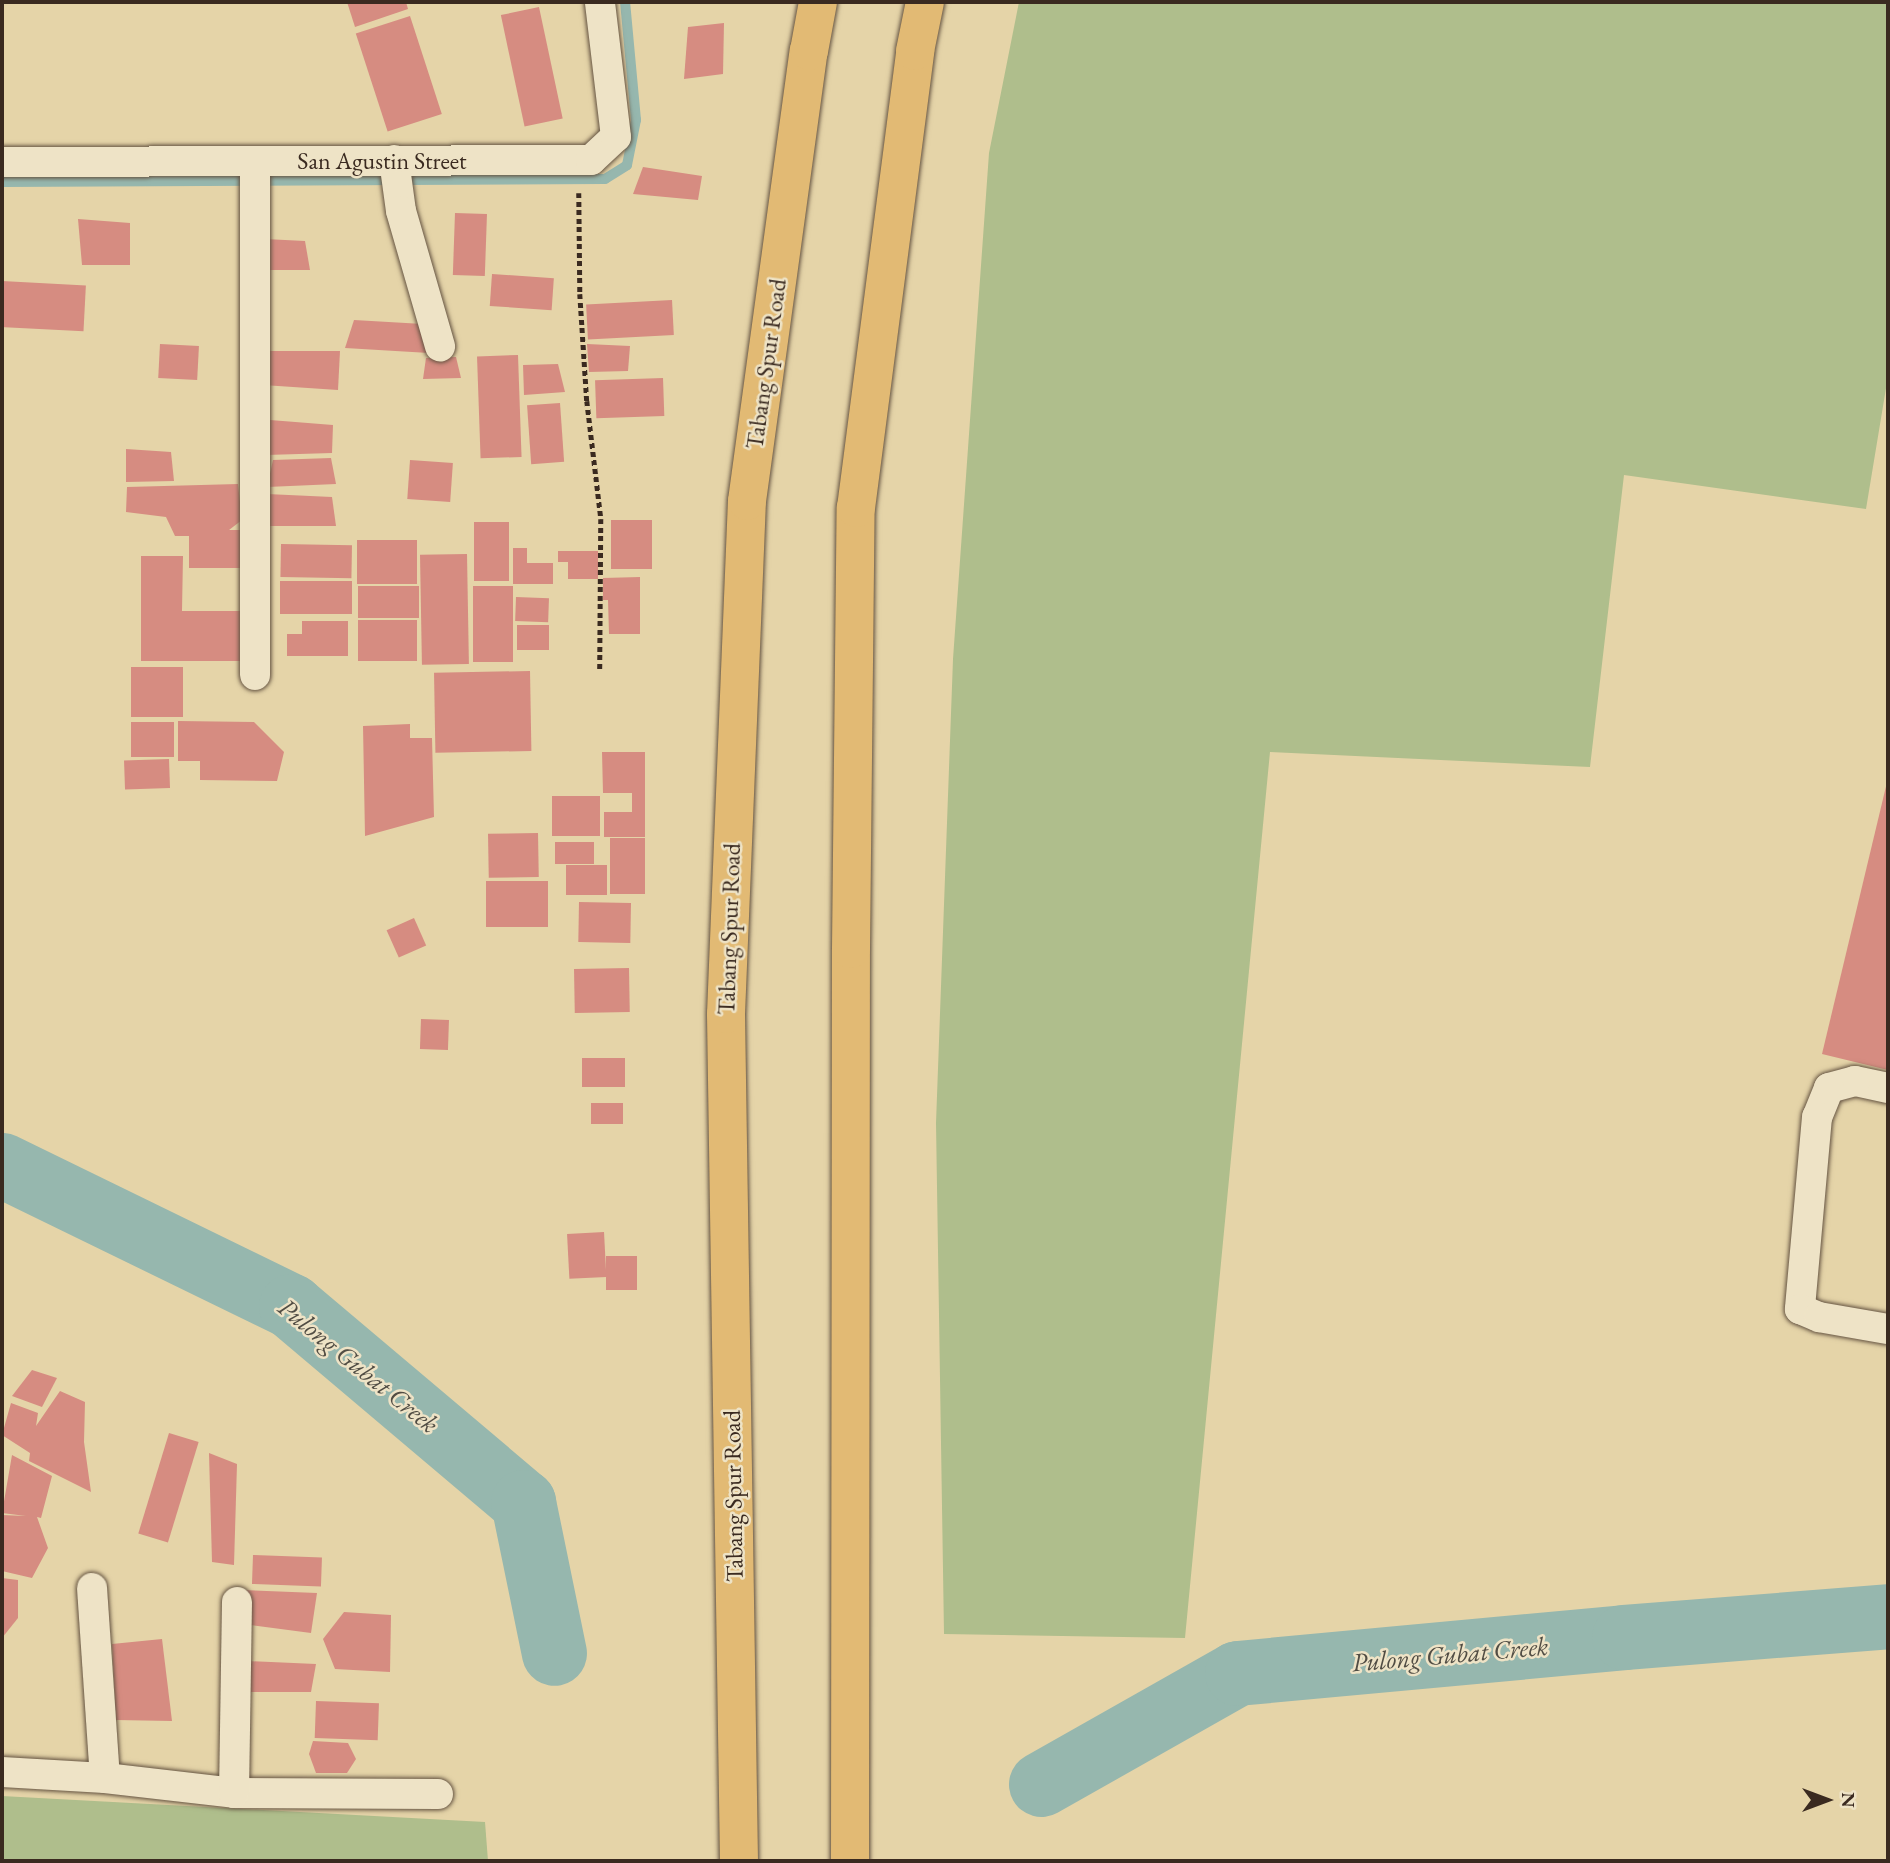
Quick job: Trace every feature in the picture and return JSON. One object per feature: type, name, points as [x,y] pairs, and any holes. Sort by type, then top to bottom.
[{"type":"highway","name":"Tabang Spur Road","points":[[739,1861],[726,1014],[746,529],[805,78],[818,2]]},
{"type":"highway","points":[[850,1861],[851,950],[856,508],[915,51],[925,2]]},
{"type":"street","name":"San Agustin Street","points":[[2,162],[591,160],[616,137],[600,2]]},
{"type":"street","points":[[394,160],[401,211],[440,346]]},
{"type":"street","points":[[255,162],[255,676]]},
{"type":"street","points":[[1888,1088],[1854,1081],[1829,1088],[1817,1117],[1800,1309],[1819,1317],[1888,1329]]},
{"type":"street","points":[[92,1588],[105,1778]]},
{"type":"street","points":[[234,1793],[236,1602]]},
{"type":"street","points":[[2,1772],[105,1778],[234,1793],[438,1794]]},
{"type":"path","points":[[579,190],[580,294],[587,401],[601,519],[600,671]]},
{"type":"green space","points":[[1019,2],[1888,2],[1888,376],[1866,509],[1624,475],[1590,767],[1270,752],[1185,1638],[944,1634],[936,1123],[953,659],[989,153]]},
{"type":"green space","points":[[2,1796],[485,1822],[488,1861],[2,1861]]},
{"type":"building","points":[[347,2],[406,2],[408,9],[355,27]]},
{"type":"building","points":[[539,7],[563,119],[525,127],[501,15]]},
{"type":"building","points":[[410,16],[442,114],[388,132],[356,34]]},
{"type":"building","points":[[724,23],[723,74],[684,79],[688,27]]},
{"type":"building","points":[[643,167],[702,176],[698,200],[633,194]]},
{"type":"building","points":[[455,213],[487,214],[485,276],[453,275]]},
{"type":"building","points":[[78,219],[130,223],[130,265],[82,265]]},
{"type":"building","points":[[265,239],[305,241],[310,270],[263,270]]},
{"type":"building","points":[[492,274],[554,278],[552,310],[490,306]]},
{"type":"building","points":[[2,281],[86,285],[83,331],[2,327]]},
{"type":"building","points":[[672,300],[674,335],[588,339],[586,305]]},
{"type":"building","points":[[354,320],[423,324],[429,353],[345,348]]},
{"type":"building","points":[[160,344],[199,346],[197,380],[158,378]]},
{"type":"building","points":[[587,344],[630,346],[628,371],[589,372]]},
{"type":"building","points":[[268,351],[340,351],[338,390],[263,385]]},
{"type":"building","points":[[518,355],[522,457],[481,458],[477,356]]},
{"type":"building","points":[[456,357],[461,378],[423,379],[426,358]]},
{"type":"building","points":[[558,364],[565,392],[524,395],[523,365]]},
{"type":"building","points":[[663,378],[664,416],[596,418],[595,380]]},
{"type":"building","points":[[560,403],[564,462],[531,464],[527,405]]},
{"type":"building","points":[[270,420],[333,425],[332,453],[266,455]]},
{"type":"building","points":[[126,449],[171,452],[174,481],[126,482]]},
{"type":"building","points":[[331,458],[336,484],[267,487],[273,460]]},
{"type":"building","points":[[410,460],[453,463],[450,502],[407,499]]},
{"type":"building","points":[[238,484],[242,520],[229,530],[251,530],[251,568],[189,568],[189,536],[175,536],[166,517],[126,512],[127,487]]},
{"type":"building","points":[[267,494],[332,497],[336,526],[268,526]]},
{"type":"building","points":[[611,520],[652,520],[652,569],[611,569]]},
{"type":"building","points":[[474,522],[509,522],[509,581],[474,581]]},
{"type":"building","points":[[357,540],[417,540],[417,584],[357,584]]},
{"type":"building","points":[[281,544],[352,545],[351,578],[280,577]]},
{"type":"building","points":[[513,548],[527,548],[527,563],[553,563],[553,584],[513,584]]},
{"type":"building","points":[[558,551],[598,551],[598,579],[568,579],[568,562],[558,562]]},
{"type":"building","points":[[467,554],[469,664],[422,665],[420,555]]},
{"type":"building","points":[[141,556],[183,556],[182,611],[244,611],[244,661],[141,661]]},
{"type":"building","points":[[640,577],[640,634],[609,634],[608,600],[603,600],[603,578]]},
{"type":"building","points":[[280,581],[352,581],[352,614],[280,614]]},
{"type":"building","points":[[358,586],[419,586],[419,618],[358,618]]},
{"type":"building","points":[[473,586],[513,586],[513,662],[473,662]]},
{"type":"building","points":[[516,597],[549,598],[548,622],[515,621]]},
{"type":"building","points":[[358,620],[417,620],[417,661],[358,661]]},
{"type":"building","points":[[302,621],[348,621],[348,656],[287,656],[287,634],[302,634]]},
{"type":"building","points":[[517,625],[549,625],[549,650],[517,650]]},
{"type":"building","points":[[131,667],[183,667],[183,717],[131,717]]},
{"type":"building","points":[[530,671],[531,751],[435,753],[434,673]]},
{"type":"building","points":[[178,721],[254,722],[284,752],[277,781],[200,780],[200,761],[178,761]]},
{"type":"building","points":[[131,722],[174,722],[174,757],[131,757]]},
{"type":"building","points":[[410,724],[410,738],[432,738],[434,817],[365,836],[363,726]]},
{"type":"building","points":[[602,752],[645,752],[645,837],[604,837],[604,812],[632,812],[632,793],[603,793]]},
{"type":"building","points":[[169,759],[170,788],[125,790],[124,761]]},
{"type":"building","points":[[1888,778],[1888,1070],[1822,1054]]},
{"type":"building","points":[[552,796],[600,796],[600,836],[552,836]]},
{"type":"building","points":[[538,833],[539,877],[489,878],[488,834]]},
{"type":"building","points":[[610,838],[645,838],[645,894],[610,894]]},
{"type":"building","points":[[555,842],[594,842],[594,864],[555,864]]},
{"type":"building","points":[[566,865],[607,865],[607,895],[566,895]]},
{"type":"building","points":[[486,881],[548,881],[548,927],[486,927]]},
{"type":"building","points":[[579,902],[631,903],[630,943],[578,942]]},
{"type":"building","points":[[414,918],[426,945],[399,958],[387,930]]},
{"type":"building","points":[[629,968],[630,1012],[575,1013],[574,969]]},
{"type":"building","points":[[421,1019],[449,1020],[448,1050],[420,1049]]},
{"type":"building","points":[[582,1058],[625,1058],[625,1087],[582,1087]]},
{"type":"building","points":[[591,1103],[623,1103],[623,1124],[591,1124]]},
{"type":"building","points":[[604,1232],[606,1277],[569,1279],[567,1234]]},
{"type":"building","points":[[606,1256],[637,1256],[637,1290],[606,1290]]},
{"type":"building","points":[[32,1370],[57,1378],[42,1407],[12,1396]]},
{"type":"building","points":[[60,1391],[85,1402],[84,1442],[91,1492],[29,1461],[30,1453],[2,1435],[11,1403],[38,1413],[36,1426]]},
{"type":"building","points":[[169,1433],[199,1442],[168,1542],[138,1533]]},
{"type":"building","points":[[209,1453],[237,1464],[234,1565],[212,1562]]},
{"type":"building","points":[[12,1455],[52,1476],[41,1518],[37,1517],[48,1548],[32,1578],[2,1571],[2,1515],[26,1516],[2,1513]]},
{"type":"building","points":[[253,1555],[322,1557],[321,1586],[252,1584]]},
{"type":"building","points":[[2,1578],[18,1580],[18,1618],[2,1638]]},
{"type":"building","points":[[240,1590],[317,1593],[311,1633],[251,1625]]},
{"type":"building","points":[[344,1612],[391,1615],[390,1672],[335,1669],[323,1639]]},
{"type":"building","points":[[162,1639],[172,1721],[116,1720],[112,1644]]},
{"type":"building","points":[[247,1661],[316,1664],[311,1692],[250,1692]]},
{"type":"building","points":[[316,1701],[379,1703],[378,1740],[315,1738]]},
{"type":"building","points":[[313,1741],[348,1743],[356,1759],[347,1773],[316,1773],[309,1754]]},
{"type":"waterway","points":[[2,182],[605,179],[627,165],[636,120],[625,2]]},
{"type":"waterway","name":"Pulong Gubat Creek","points":[[2,1165],[291,1306],[523,1502],[554,1653]]},
{"type":"waterway","name":"Pulong Gubat Creek","points":[[1041,1784],[1237,1673],[1624,1637],[1888,1616]]}]
